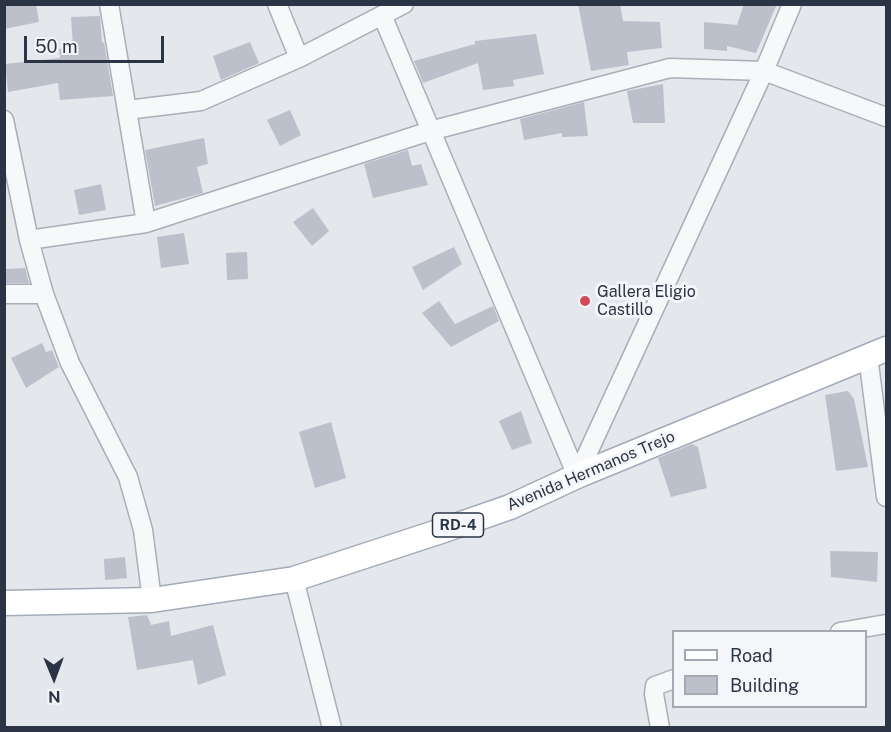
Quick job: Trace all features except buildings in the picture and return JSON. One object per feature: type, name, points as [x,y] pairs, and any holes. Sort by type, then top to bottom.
[{"type":"main road","name":"Avenida Hermanos Trejo","points":[[4,603],[152,600],[294,579],[490,514],[878,352]]},
{"type":"street","points":[[109,4],[146,223]]},
{"type":"street","points":[[277,4],[299,58]]},
{"type":"street","points":[[127,110],[201,100],[299,58],[404,4]]},
{"type":"street","points":[[577,476],[764,71],[792,4]]},
{"type":"street","points":[[382,15],[577,476]]},
{"type":"street","points":[[29,240],[146,223],[430,131],[669,68],[764,71],[886,117]]},
{"type":"street","points":[[4,120],[29,240],[44,294],[70,363],[128,477],[143,530],[152,600]]},
{"type":"street","points":[[4,294],[44,294]]},
{"type":"street","points":[[878,352],[886,497]]},
{"type":"street","points":[[294,579],[332,728]]},
{"type":"street","points":[[852,630],[886,624]]},
{"type":"street","points":[[660,728],[654,694],[655,686],[672,679]]},
{"type":"place","name":"Gallera Eligio Castillo","points":[[585,301]]}]
